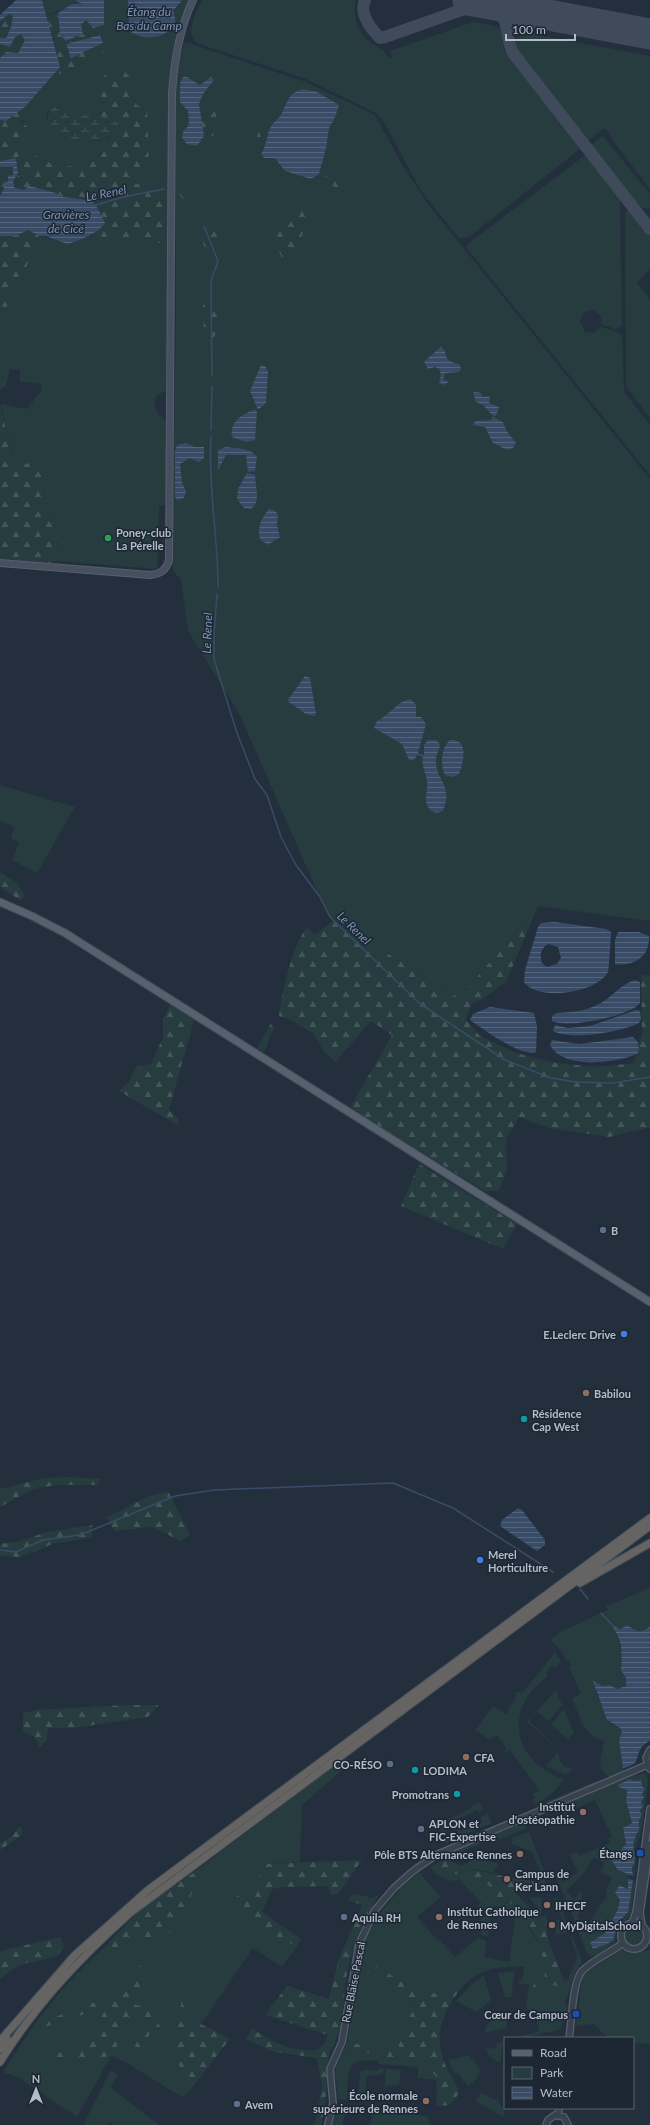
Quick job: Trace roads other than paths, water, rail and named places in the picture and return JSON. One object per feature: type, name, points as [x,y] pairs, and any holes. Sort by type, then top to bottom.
[{"type":"highway","points":[[529,1607],[650,1513]]},
{"type":"highway","points":[[0,2042],[80,1950],[148,1890],[650,1518]]},
{"type":"highway","points":[[0,2062],[44,2000],[81,1958],[130,1913],[650,1526]]},
{"type":"highway","points":[[521,1622],[600,1570],[650,1543]]},
{"type":"highway","points":[[0,2049],[38,1997]]},
{"type":"main road","points":[[0,563],[150,575],[157,574],[167,567],[169,553],[172,94],[178,50],[184,25],[193,0]]},
{"type":"main road","points":[[0,902],[43,921],[65,933],[650,1302]]},
{"type":"street","points":[[649,1767],[646,1758],[650,1750]]},
{"type":"street","name":"Rue Blaise Pascal","points":[[328,2125],[333,2103],[330,2069],[342,2042],[359,1944],[375,1910],[394,1888],[413,1871],[436,1855],[649,1767]]},
{"type":"street","points":[[632,1923],[636,1912],[650,1809]]},
{"type":"street","points":[[642,1925],[632,1923],[626,1926],[622,1931],[621,1937],[623,1943],[634,1949],[648,1945],[647,1934],[642,1925],[640,1913],[650,1844]]},
{"type":"street","points":[[569,2037],[576,1984],[580,1975],[588,1966],[623,1943]]},
{"type":"street","points":[[558,2115],[559,2109]]},
{"type":"street","points":[[546,2125],[550,2117],[558,2115],[567,2120],[568,2125]]},
{"type":"water","points":[[16,0],[42,0],[60,67],[25,107],[6,121],[0,120],[0,58],[6,52],[18,53],[25,40],[21,34],[15,37],[10,47],[0,44],[0,38],[6,38],[11,27],[13,16],[9,14],[0,21],[0,15]]},
{"type":"water","name":"Étang du Bas du Camp","points":[[74,0],[104,0],[104,25],[93,28],[86,20],[81,25],[83,34],[65,41],[60,33],[58,13],[72,4],[82,4]]},
{"type":"water","name":"Étang du Bas du Camp","points":[[128,0],[182,1],[174,10],[175,22],[171,28],[161,35],[148,37],[129,31]]},
{"type":"water","points":[[100,35],[103,43],[71,58],[66,44]]},
{"type":"water","points":[[183,77],[187,77],[200,85],[211,77],[214,80],[203,94],[199,104],[204,136],[197,146],[187,144],[182,138],[183,132],[189,125],[188,111],[180,102],[180,83]]},
{"type":"water","points":[[304,89],[317,92],[339,105],[329,128],[326,148],[319,174],[311,179],[285,171],[275,158],[264,158],[261,154],[270,129],[281,115],[290,98],[295,92]]},
{"type":"water","name":"Gravières de Cicé","points":[[16,158],[18,173],[13,182],[15,188],[24,190],[29,186],[56,193],[63,197],[88,200],[96,205],[105,223],[93,234],[67,244],[46,236],[39,236],[28,230],[16,236],[0,236],[0,196],[8,180],[8,176],[13,175],[13,167],[0,167],[0,161]]},
{"type":"water","points":[[441,347],[445,351],[446,357],[452,362],[460,365],[461,369],[459,372],[445,373],[443,379],[449,382],[443,385],[439,382],[441,375],[439,369],[435,367],[428,369],[424,362]]},
{"type":"water","points":[[261,365],[265,366],[268,371],[266,403],[258,410],[250,391]]},
{"type":"water","points":[[473,393],[481,393],[482,397],[490,396],[489,403],[499,407],[496,416],[493,416],[483,405],[476,402]]},
{"type":"water","points":[[255,410],[257,411],[255,440],[246,442],[232,437],[233,427],[238,419],[246,413]]},
{"type":"water","points":[[493,417],[503,422],[506,430],[516,443],[513,448],[507,450],[493,443],[485,427],[473,425],[475,421],[491,420]]},
{"type":"water","points":[[186,443],[195,447],[204,447],[204,458],[199,462],[190,458],[180,464],[182,482],[186,492],[184,498],[178,500],[175,497],[175,451],[177,445]]},
{"type":"water","points":[[226,447],[247,450],[254,454],[257,457],[255,471],[248,472],[246,455],[226,455],[218,470],[218,450]]},
{"type":"water","points":[[247,473],[255,475],[257,494],[256,503],[250,509],[244,508],[237,499],[238,489]]},
{"type":"water","points":[[269,509],[278,514],[277,525],[280,537],[268,545],[260,539],[259,527]]},
{"type":"water","points":[[305,676],[310,678],[316,714],[314,716],[306,714],[287,701]]},
{"type":"water","points":[[410,699],[416,704],[416,717],[421,717],[426,724],[418,753],[424,755],[424,745],[428,740],[436,740],[440,744],[436,757],[436,767],[445,788],[446,802],[443,811],[437,813],[431,811],[426,804],[427,785],[423,757],[417,755],[414,760],[409,760],[402,744],[374,728],[377,721],[401,703]]},
{"type":"water","points":[[450,740],[456,740],[460,743],[464,752],[459,774],[453,777],[445,775],[442,766],[443,752]]},
{"type":"water","points":[[555,922],[606,929],[611,932],[608,972],[602,979],[580,990],[554,993],[541,992],[531,988],[524,982],[525,970],[538,927],[541,923]],"holes":[[[549,944],[558,947],[561,958],[557,964],[547,967],[541,960],[542,949]]]},
{"type":"water","points":[[618,932],[639,932],[649,936],[647,950],[639,959],[628,964],[615,964],[615,940]]},
{"type":"water","points":[[635,980],[640,982],[640,1003],[634,1008],[612,1017],[598,1020],[571,1023],[552,1021],[552,1016],[556,1013],[576,1011],[595,1006],[607,999],[624,985]]},
{"type":"water","points":[[490,1007],[534,1013],[537,1026],[536,1052],[521,1050],[512,1046],[470,1020],[473,1014]]},
{"type":"water","points":[[636,1010],[640,1011],[641,1019],[639,1023],[609,1032],[572,1035],[561,1034],[553,1031],[555,1025],[568,1028],[590,1026]]},
{"type":"water","points":[[633,1037],[638,1042],[639,1051],[637,1054],[604,1062],[578,1061],[566,1058],[557,1053],[550,1045],[552,1040],[579,1044]]},
{"type":"water","points":[[518,1508],[522,1510],[545,1540],[545,1545],[537,1551],[500,1526],[502,1520]]},
{"type":"water","points":[[627,1625],[638,1631],[647,1629],[650,1626],[650,1740],[642,1747],[635,1763],[623,1768],[619,1740],[622,1732],[620,1728],[607,1720],[593,1681],[602,1686],[610,1685],[617,1689],[626,1686],[626,1678],[621,1670],[622,1654],[619,1638],[613,1629],[615,1626],[620,1630]]},
{"type":"water","points":[[630,1779],[634,1781],[641,1780],[642,1786],[645,1789],[642,1794],[644,1798],[641,1802],[643,1806],[640,1811],[642,1815],[639,1820],[639,1830],[633,1845],[635,1861],[632,1868],[633,1876],[618,1870],[612,1861],[626,1844],[623,1828],[632,1823],[626,1801],[627,1790],[619,1787],[618,1785]]},
{"type":"water","points":[[628,1879],[633,1880],[628,1912],[617,1924],[613,1940],[605,1945],[593,1949],[590,1943],[605,1933],[617,1911],[620,1900],[615,1893],[619,1885],[628,1889]]},
{"type":"waterway","name":"Le Renel","points":[[96,205],[123,197],[164,189]]},
{"type":"waterway","name":"Le Renel","points":[[180,194],[183,198]]},
{"type":"waterway","name":"Le Renel","points":[[204,226],[218,261],[211,281],[212,376]]},
{"type":"waterway","name":"Le Renel","points":[[211,430],[212,386]]},
{"type":"waterway","name":"Le Renel","points":[[211,437],[210,456],[218,587]]},
{"type":"waterway","name":"Le Renel","points":[[217,594],[214,659],[237,733],[255,779],[267,795],[281,837],[296,865],[320,897],[330,917],[419,1003],[505,1060],[551,1078],[576,1082],[613,1083],[650,1077]]},
{"type":"waterway","points":[[0,1550],[16,1552],[43,1540],[80,1535],[175,1496],[214,1490],[393,1483],[453,1508],[553,1572]]},
{"type":"waterway","points":[[580,1589],[588,1599]]},
{"type":"waterway","points":[[601,1613],[614,1627]]},
{"type":"place","name":"Poney-club La Pérelle","points":[[108,538]]},
{"type":"place","name":"B","points":[[603,1230]]},
{"type":"place","name":"E.Leclerc Drive","points":[[624,1334]]},
{"type":"place","name":"Babilou","points":[[586,1393]]},
{"type":"place","name":"Résidence Cap West","points":[[524,1419]]},
{"type":"place","name":"Merel Horticulture","points":[[480,1560]]},
{"type":"place","name":"CFA","points":[[466,1757]]},
{"type":"place","name":"CO-RÉSO","points":[[390,1764]]},
{"type":"place","name":"LODIMA","points":[[415,1770]]},
{"type":"place","name":"Promotrans","points":[[457,1794]]},
{"type":"place","name":"Institut d'ostéopathie","points":[[583,1812]]},
{"type":"place","name":"APLON et FIC-Expertise","points":[[421,1829]]},
{"type":"place","name":"Étangs","points":[[640,1853]]},
{"type":"place","name":"Pôle BTS Alternance Rennes","points":[[520,1854]]},
{"type":"place","name":"Campus de Ker Lann","points":[[507,1879]]},
{"type":"place","name":"IHECF","points":[[547,1905]]},
{"type":"place","name":"Aquila RH","points":[[344,1917]]},
{"type":"place","name":"Institut Catholique de Rennes","points":[[439,1917]]},
{"type":"place","name":"MyDigitalSchool","points":[[552,1925]]},
{"type":"place","name":"Cœur de Campus","points":[[576,2014]]},
{"type":"place","name":"École normale supérieure de Rennes","points":[[426,2101]]},
{"type":"place","name":"Avem","points":[[237,2104]]}]
